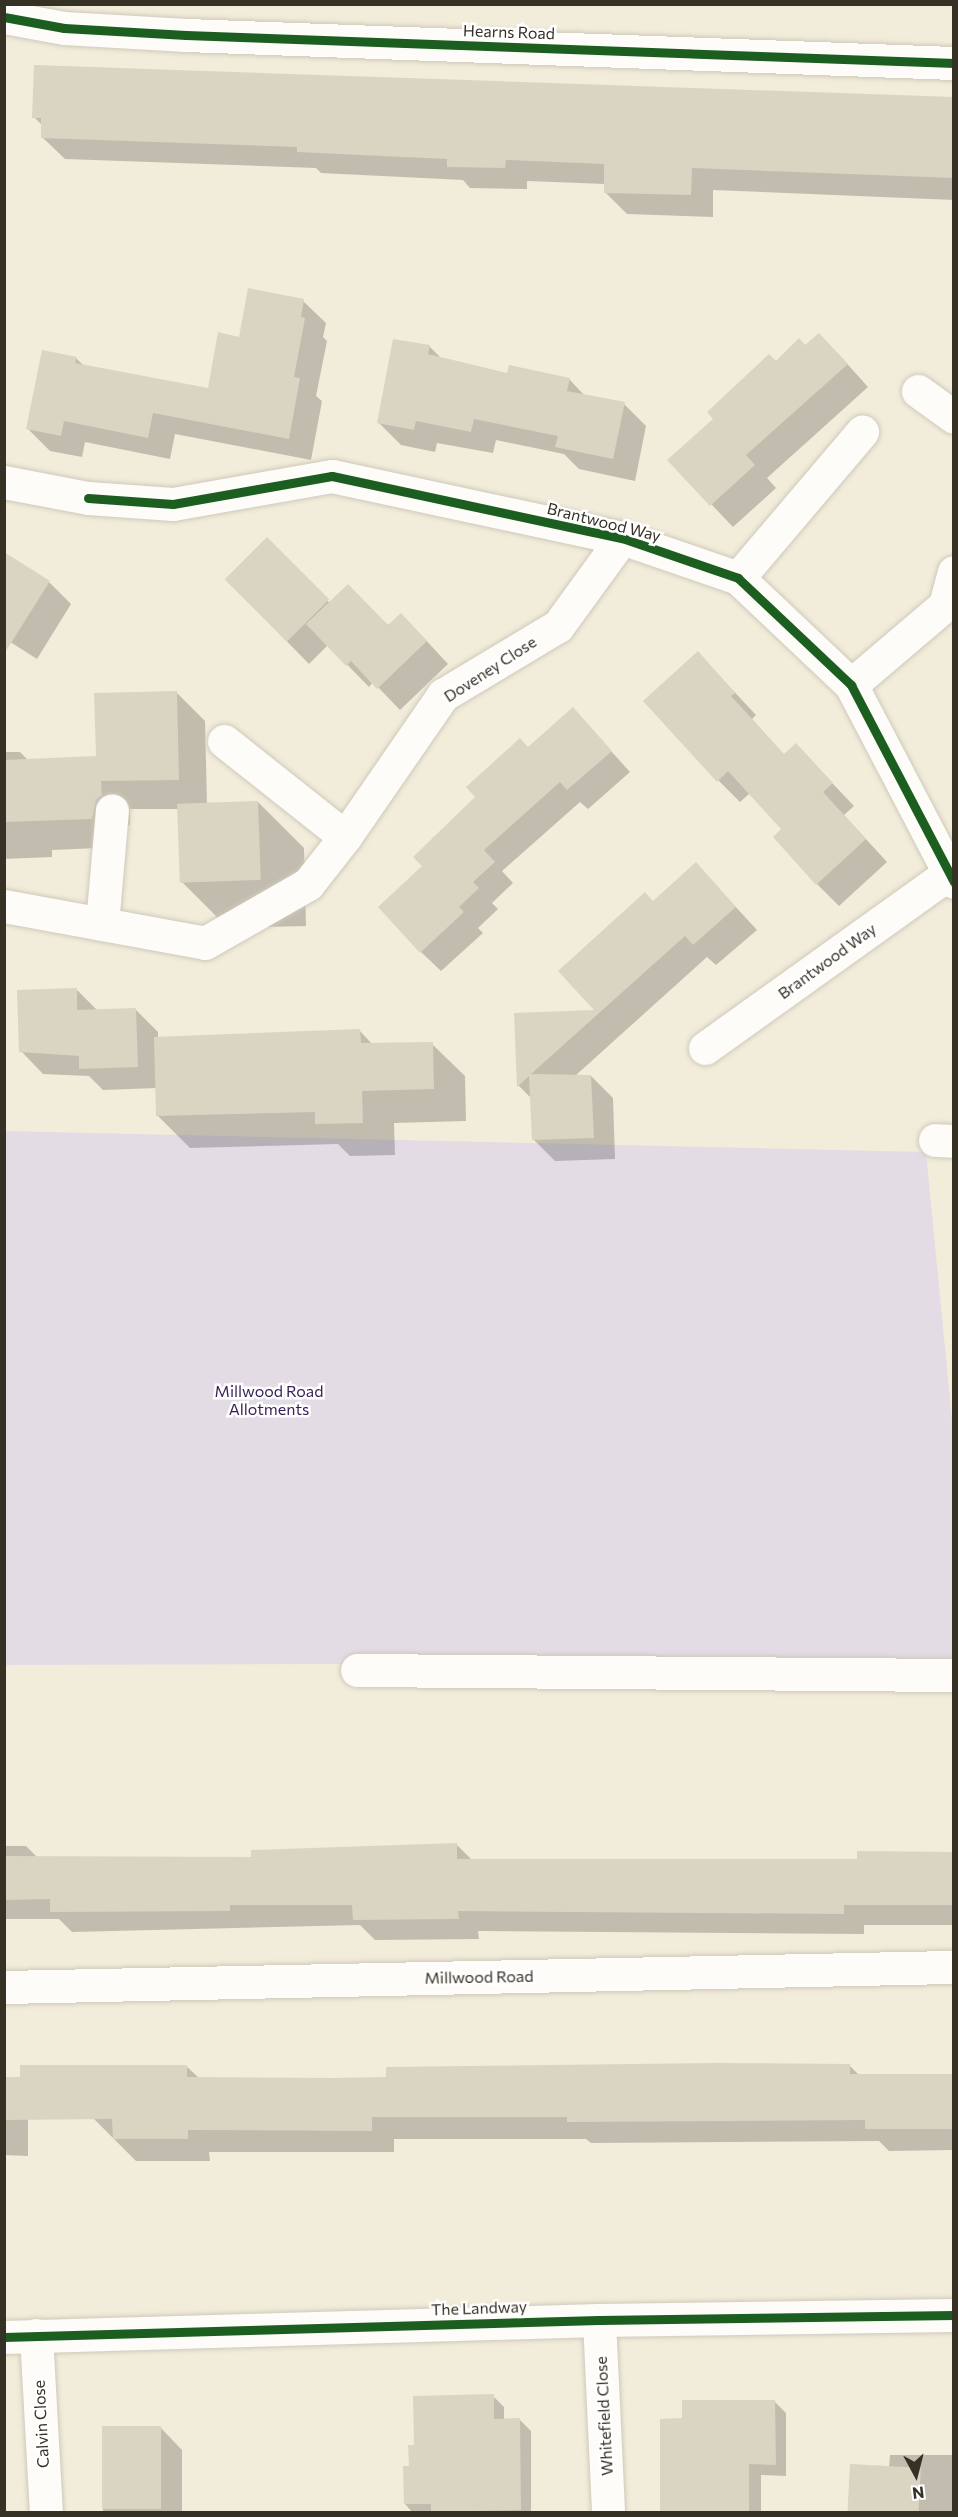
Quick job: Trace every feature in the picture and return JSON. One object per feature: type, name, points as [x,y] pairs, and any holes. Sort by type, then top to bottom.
[{"type":"street","name":"Hearns Road","points":[[4,17],[64,28],[954,63]]},
{"type":"street","points":[[918,391],[954,417]]},
{"type":"street","points":[[738,578],[862,432]]},
{"type":"street","name":"Brantwood Way","points":[[4,482],[88,498],[172,504],[332,476],[622,538],[738,578],[851,685],[951,877],[705,1048]]},
{"type":"street","name":"Doveney Close","points":[[4,906],[205,943],[308,884],[345,837],[443,695],[558,626],[622,538]]},
{"type":"street","points":[[851,685],[945,605],[954,572]]},
{"type":"street","points":[[224,741],[345,837]]},
{"type":"street","points":[[102,924],[112,810]]},
{"type":"street","points":[[357,1670],[954,1674]]},
{"type":"street","name":"Millwood Road","points":[[4,1987],[954,1967]]},
{"type":"street","name":"The Landway","points":[[20,2336],[599,2320],[954,2315]]},
{"type":"street","name":"Whitefield Close","points":[[599,2320],[608,2512]]},
{"type":"street","name":"Calvin Close","points":[[20,2336],[46,2512]]},
{"type":"green space","name":"Millwood Road Allotments","points":[[5,1131],[926,1152],[953,1430],[953,1662],[5,1665]]},
{"type":"building","points":[[34,65],[954,97],[954,178],[692,168],[691,195],[604,193],[604,164],[506,160],[505,168],[447,167],[447,159],[297,152],[297,147],[41,138],[41,118],[32,118]]},
{"type":"building","points":[[248,288],[304,299],[301,317],[305,318],[294,377],[300,378],[289,439],[153,413],[148,438],[64,421],[61,436],[26,429],[42,350],[77,357],[75,363],[208,388],[218,332],[239,337]]},
{"type":"building","points":[[819,333],[848,364],[746,455],[755,465],[710,506],[667,460],[713,419],[707,412],[769,354],[776,361],[799,338],[805,345]]},
{"type":"building","points":[[393,339],[430,345],[428,354],[507,373],[509,365],[570,378],[567,391],[625,402],[613,459],[555,447],[558,436],[474,419],[471,432],[416,421],[414,430],[377,423]]},
{"type":"building","points":[[267,537],[329,599],[287,642],[225,579]]},
{"type":"building","points":[[4,552],[50,581],[4,654]]},
{"type":"building","points":[[348,584],[388,625],[401,613],[427,641],[377,689],[351,661],[346,666],[306,624]]},
{"type":"building","points":[[698,651],[735,693],[731,696],[784,754],[796,743],[833,783],[823,792],[866,839],[816,885],[773,837],[781,829],[728,771],[717,782],[643,701]]},
{"type":"building","points":[[177,691],[179,780],[101,781],[102,795],[96,800],[92,819],[4,822],[4,760],[96,756],[94,693]]},
{"type":"building","points":[[573,707],[612,751],[567,790],[560,782],[484,850],[495,862],[473,882],[479,888],[459,907],[464,912],[420,953],[378,907],[422,866],[413,857],[475,797],[466,787],[520,738],[528,747]]},
{"type":"building","points":[[258,801],[261,880],[180,883],[177,804]]},
{"type":"building","points":[[696,862],[736,907],[693,945],[685,936],[531,1074],[591,1075],[594,1138],[532,1140],[529,1076],[517,1087],[514,1013],[594,1010],[558,971],[645,892],[653,901]]},
{"type":"building","points":[[77,988],[77,1010],[136,1008],[138,1067],[79,1069],[79,1056],[19,1052],[17,990]]},
{"type":"building","points":[[360,1029],[361,1043],[433,1042],[434,1089],[362,1091],[363,1123],[315,1124],[315,1112],[156,1116],[154,1037]]},
{"type":"building","points":[[457,1843],[457,1859],[857,1859],[857,1851],[954,1852],[954,1905],[844,1905],[844,1914],[458,1911],[459,1919],[353,1920],[352,1905],[230,1905],[230,1911],[50,1912],[50,1899],[4,1900],[4,1856],[251,1857],[251,1850]]},
{"type":"building","points":[[716,2063],[850,2064],[850,2074],[954,2074],[954,2129],[865,2129],[865,2120],[567,2122],[567,2117],[372,2117],[372,2131],[188,2130],[188,2139],[113,2139],[112,2119],[4,2120],[4,2077],[20,2077],[20,2065],[187,2065],[187,2077],[333,2078],[386,2077],[386,2067]]},
{"type":"building","points":[[494,2394],[494,2419],[520,2418],[521,2510],[431,2512],[431,2504],[404,2504],[403,2466],[409,2466],[408,2445],[414,2445],[413,2396]]},
{"type":"building","points":[[682,2400],[775,2400],[776,2465],[749,2464],[749,2511],[660,2511],[660,2419],[682,2418]]},
{"type":"building","points":[[102,2426],[161,2426],[161,2509],[102,2509]]},
{"type":"building","points":[[850,2464],[921,2468],[919,2512],[847,2512]]},
{"type":"cycle path","points":[[4,17],[64,28],[186,35],[954,63]]},
{"type":"cycle path","points":[[88,498],[173,504],[332,476],[622,538],[738,578],[851,685],[954,882]]},
{"type":"cycle path","points":[[4,2337],[599,2320],[954,2315]]}]
